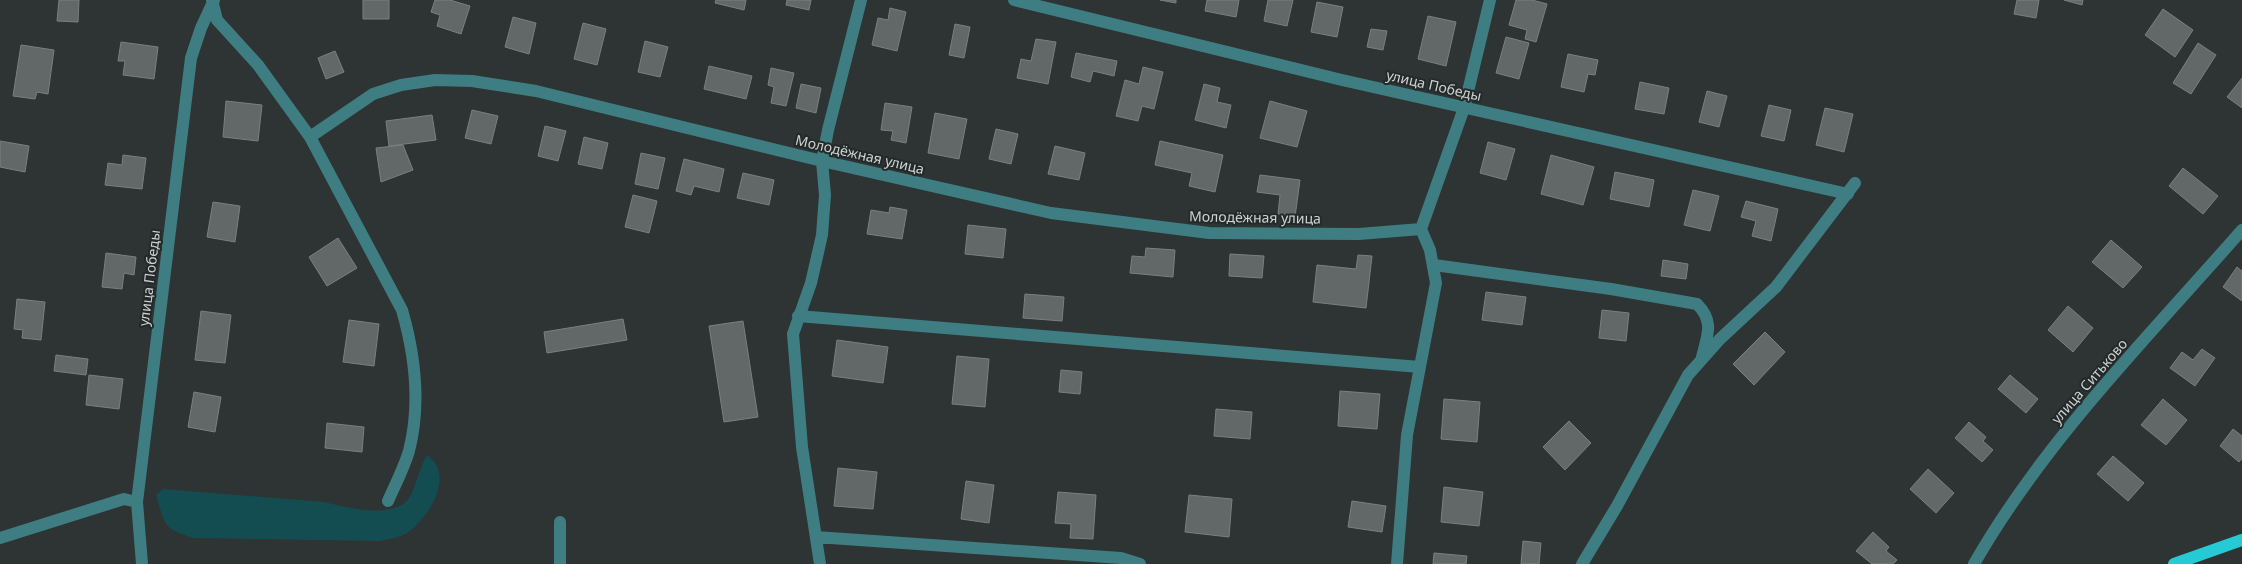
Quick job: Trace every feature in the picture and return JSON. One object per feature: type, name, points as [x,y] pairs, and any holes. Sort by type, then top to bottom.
[{"type":"main road","points":[[2174,564],[2242,540]]},
{"type":"street","points":[[820,564],[802,447],[793,334],[811,283],[822,235],[825,195],[822,161],[861,0]]},
{"type":"street","name":"улица Победы","points":[[1014,0],[1464,108],[1852,188],[1776,287],[1702,358]]},
{"type":"street","points":[[1397,564],[1406,435],[1436,283],[1434,265],[1421,229],[1464,108],[1490,0]]},
{"type":"street","points":[[213,1],[221,26],[258,65],[310,137],[402,310],[410,340],[415,376],[414,427],[408,453],[388,501]]},
{"type":"street","name":"улица Победы","points":[[142,564],[137,502],[191,58],[213,1]]},
{"type":"street","name":"Молодёжная улица","points":[[310,137],[373,94],[401,85],[435,80],[472,81],[536,91],[822,161],[1051,213],[1209,233],[1359,234],[1421,229]]},
{"type":"street","name":"улица Ситьково","points":[[1974,564],[1993,530],[2058,440],[2242,230]]},
{"type":"street","points":[[1434,265],[1611,289],[1697,304],[1708,318],[1708,331],[1702,358],[1688,375],[1617,506],[1582,564]]},
{"type":"street","points":[[798,316],[1420,367]]},
{"type":"street","points":[[0,538],[124,499],[137,502]]},
{"type":"street","points":[[560,522],[560,564]]},
{"type":"street","points":[[816,537],[1121,558],[1140,564]]},
{"type":"shaded area","points":[[427,455],[435,463],[439,474],[439,485],[431,507],[407,533],[380,541],[193,538],[175,531],[166,524],[156,495],[163,489],[324,502],[356,509],[392,509],[402,505],[409,498]]},
{"type":"building","points":[[59,0],[79,0],[78,22],[57,21]]},
{"type":"building","points":[[363,0],[389,0],[389,19],[363,19]]},
{"type":"building","points":[[435,0],[450,0],[470,6],[461,34],[437,26],[440,15],[431,12]]},
{"type":"building","points":[[716,0],[746,0],[744,10],[715,3]]},
{"type":"building","points":[[787,0],[811,0],[809,10],[786,5]]},
{"type":"building","points":[[1160,0],[1176,0],[1176,3]]},
{"type":"building","points":[[1207,0],[1239,0],[1236,17],[1205,11]]},
{"type":"building","points":[[1268,0],[1293,0],[1287,26],[1264,21]]},
{"type":"building","points":[[1516,0],[1532,0],[1547,4],[1536,42],[1525,39],[1527,30],[1509,25]]},
{"type":"building","points":[[2017,0],[2039,0],[2036,18],[2014,14]]},
{"type":"building","points":[[2064,0],[2083,0],[2082,5]]},
{"type":"building","points":[[1317,2],[1343,7],[1337,37],[1311,32]]},
{"type":"building","points":[[890,8],[906,12],[897,51],[872,45],[878,18],[888,20]]},
{"type":"building","points":[[2163,9],[2193,30],[2175,57],[2145,35]]},
{"type":"building","points":[[1428,16],[1456,22],[1446,66],[1418,59]]},
{"type":"building","points":[[513,17],[536,23],[529,54],[505,47]]},
{"type":"building","points":[[583,23],[606,29],[597,65],[574,59]]},
{"type":"building","points":[[955,24],[970,27],[964,58],[949,55]]},
{"type":"building","points":[[1371,29],[1387,31],[1383,50],[1367,47]]},
{"type":"building","points":[[1506,37],[1529,43],[1519,79],[1496,73]]},
{"type":"building","points":[[1036,39],[1056,42],[1048,84],[1017,78],[1021,59],[1031,61]]},
{"type":"building","points":[[645,41],[668,47],[660,77],[638,72]]},
{"type":"building","points":[[121,42],[158,47],[154,79],[123,75],[125,61],[118,61]]},
{"type":"building","points":[[2198,43],[2216,55],[2191,94],[2173,83]]},
{"type":"building","points":[[21,45],[54,50],[48,94],[37,92],[35,99],[13,96]]},
{"type":"building","points":[[335,51],[344,72],[326,79],[318,58]]},
{"type":"building","points":[[1076,53],[1117,61],[1114,76],[1093,71],[1090,82],[1071,77]]},
{"type":"building","points":[[1568,54],[1598,60],[1595,75],[1588,74],[1584,92],[1561,87]]},
{"type":"building","points":[[709,66],[752,76],[746,99],[704,89]]},
{"type":"building","points":[[1143,67],[1163,72],[1154,109],[1142,106],[1138,121],[1116,116],[1125,80],[1139,84]]},
{"type":"building","points":[[771,68],[794,73],[786,106],[771,103],[774,87],[768,85]]},
{"type":"building","points":[[2242,78],[2242,108],[2227,97]]},
{"type":"building","points":[[1640,82],[1669,88],[1664,114],[1635,109]]},
{"type":"building","points":[[801,84],[821,88],[816,113],[796,108]]},
{"type":"building","points":[[1204,84],[1220,88],[1217,102],[1231,105],[1226,128],[1195,120]]},
{"type":"building","points":[[1707,91],[1727,96],[1719,127],[1699,122]]},
{"type":"building","points":[[226,101],[262,105],[258,141],[223,137]]},
{"type":"building","points":[[1270,101],[1307,111],[1297,147],[1260,138]]},
{"type":"building","points":[[885,103],[912,107],[906,143],[891,140],[893,131],[881,130]]},
{"type":"building","points":[[1769,105],[1791,110],[1784,141],[1761,136]]},
{"type":"building","points":[[1825,108],[1853,114],[1844,152],[1816,145]]},
{"type":"building","points":[[472,110],[498,116],[491,144],[465,138]]},
{"type":"building","points":[[935,113],[967,119],[959,159],[928,153]]},
{"type":"building","points":[[432,115],[436,140],[389,146],[386,121]]},
{"type":"building","points":[[545,126],[566,131],[558,161],[538,156]]},
{"type":"building","points":[[996,129],[1018,134],[1011,164],[989,159]]},
{"type":"building","points":[[584,137],[608,143],[602,169],[578,164]]},
{"type":"building","points":[[0,141],[29,146],[25,172],[0,167]]},
{"type":"building","points":[[1160,141],[1223,155],[1215,192],[1189,186],[1192,173],[1155,165]]},
{"type":"building","points":[[1488,142],[1515,149],[1506,180],[1480,173]]},
{"type":"building","points":[[403,145],[413,170],[381,182],[376,148]]},
{"type":"building","points":[[1055,146],[1085,153],[1079,180],[1048,174]]},
{"type":"building","points":[[641,153],[665,158],[658,189],[635,184]]},
{"type":"building","points":[[123,155],[146,158],[142,189],[105,185],[108,163],[122,165]]},
{"type":"building","points":[[1551,155],[1594,167],[1583,205],[1541,194]]},
{"type":"building","points":[[684,159],[724,169],[719,192],[694,186],[691,195],[676,191]]},
{"type":"building","points":[[2183,168],[2218,196],[2203,214],[2169,186]]},
{"type":"building","points":[[1615,172],[1654,180],[1649,207],[1610,199]]},
{"type":"building","points":[[743,173],[774,180],[769,205],[737,198]]},
{"type":"building","points":[[1260,175],[1300,180],[1295,217],[1278,214],[1280,195],[1257,192]]},
{"type":"building","points":[[1693,190],[1719,196],[1710,231],[1684,225]]},
{"type":"building","points":[[633,195],[657,201],[649,233],[625,227]]},
{"type":"building","points":[[1746,201],[1778,209],[1771,241],[1752,236],[1756,221],[1741,217]]},
{"type":"building","points":[[213,202],[240,206],[235,242],[207,237]]},
{"type":"building","points":[[890,207],[907,210],[902,239],[867,234],[871,210],[889,213]]},
{"type":"building","points":[[968,225],[1006,229],[1003,258],[965,254]]},
{"type":"building","points":[[338,238],[357,268],[327,286],[309,257]]},
{"type":"building","points":[[2111,240],[2142,267],[2123,288],[2092,262]]},
{"type":"building","points":[[1146,248],[1175,250],[1173,277],[1130,273],[1132,256],[1145,257]]},
{"type":"building","points":[[106,253],[136,257],[134,275],[124,273],[122,289],[102,287]]},
{"type":"building","points":[[1230,254],[1264,256],[1262,278],[1229,276]]},
{"type":"building","points":[[1358,255],[1372,256],[1366,308],[1313,302],[1317,265],[1356,269]]},
{"type":"building","points":[[1663,260],[1688,264],[1686,279],[1661,276]]},
{"type":"building","points":[[2237,267],[2242,271],[2242,301],[2223,287]]},
{"type":"building","points":[[1486,292],[1526,297],[1522,325],[1482,320]]},
{"type":"building","points":[[1025,294],[1064,297],[1062,321],[1023,318]]},
{"type":"building","points":[[17,299],[45,302],[41,340],[22,338],[23,330],[14,329]]},
{"type":"building","points":[[2068,306],[2093,328],[2073,352],[2048,330]]},
{"type":"building","points":[[1602,310],[1629,313],[1626,341],[1599,338]]},
{"type":"building","points":[[201,311],[231,315],[225,363],[195,360]]},
{"type":"building","points":[[623,319],[627,340],[547,353],[544,332]]},
{"type":"building","points":[[349,320],[379,324],[374,366],[343,362]]},
{"type":"building","points":[[743,321],[758,417],[724,422],[709,326]]},
{"type":"building","points":[[1765,332],[1785,352],[1754,385],[1733,364]]},
{"type":"building","points":[[837,340],[888,347],[883,383],[832,376]]},
{"type":"building","points":[[2202,349],[2215,358],[2195,386],[2170,368],[2182,352],[2193,360]]},
{"type":"building","points":[[56,355],[88,359],[86,375],[54,371]]},
{"type":"building","points":[[957,356],[989,359],[985,407],[952,404]]},
{"type":"building","points":[[1061,370],[1082,372],[1080,394],[1059,392]]},
{"type":"building","points":[[89,375],[123,379],[119,409],[86,405]]},
{"type":"building","points":[[2010,375],[2038,399],[2026,413],[1998,389]]},
{"type":"building","points":[[1340,391],[1380,394],[1377,429],[1338,426]]},
{"type":"building","points":[[194,392],[221,397],[215,432],[188,427]]},
{"type":"building","points":[[1444,399],[1480,402],[1477,442],[1441,439]]},
{"type":"building","points":[[2163,399],[2187,420],[2166,445],[2141,425]]},
{"type":"building","points":[[1216,409],[1252,412],[1250,439],[1214,436]]},
{"type":"building","points":[[1569,421],[1591,443],[1565,470],[1543,447]]},
{"type":"building","points":[[1969,422],[1986,437],[1983,441],[1993,450],[1982,462],[1955,438]]},
{"type":"building","points":[[327,423],[364,427],[362,452],[325,448]]},
{"type":"building","points":[[2233,429],[2242,436],[2242,458],[2239,462],[2220,446]]},
{"type":"building","points":[[2113,456],[2144,483],[2128,501],[2097,474]]},
{"type":"building","points":[[838,468],[877,472],[873,509],[834,506]]},
{"type":"building","points":[[1928,469],[1954,493],[1936,513],[1910,489]]},
{"type":"building","points":[[966,481],[994,485],[989,523],[961,519]]},
{"type":"building","points":[[1444,487],[1483,492],[1479,526],[1441,522]]},
{"type":"building","points":[[1058,492],[1096,495],[1093,539],[1070,538],[1071,524],[1055,523]]},
{"type":"building","points":[[1189,495],[1232,499],[1229,537],[1185,532]]},
{"type":"building","points":[[1352,501],[1386,506],[1382,532],[1348,527]]},
{"type":"building","points":[[1873,532],[1889,547],[1886,551],[1897,560],[1893,564],[1872,564],[1856,551]]},
{"type":"building","points":[[1523,541],[1541,543],[1539,564],[1521,564]]},
{"type":"building","points":[[1434,553],[1467,556],[1466,564],[1433,564]]}]
